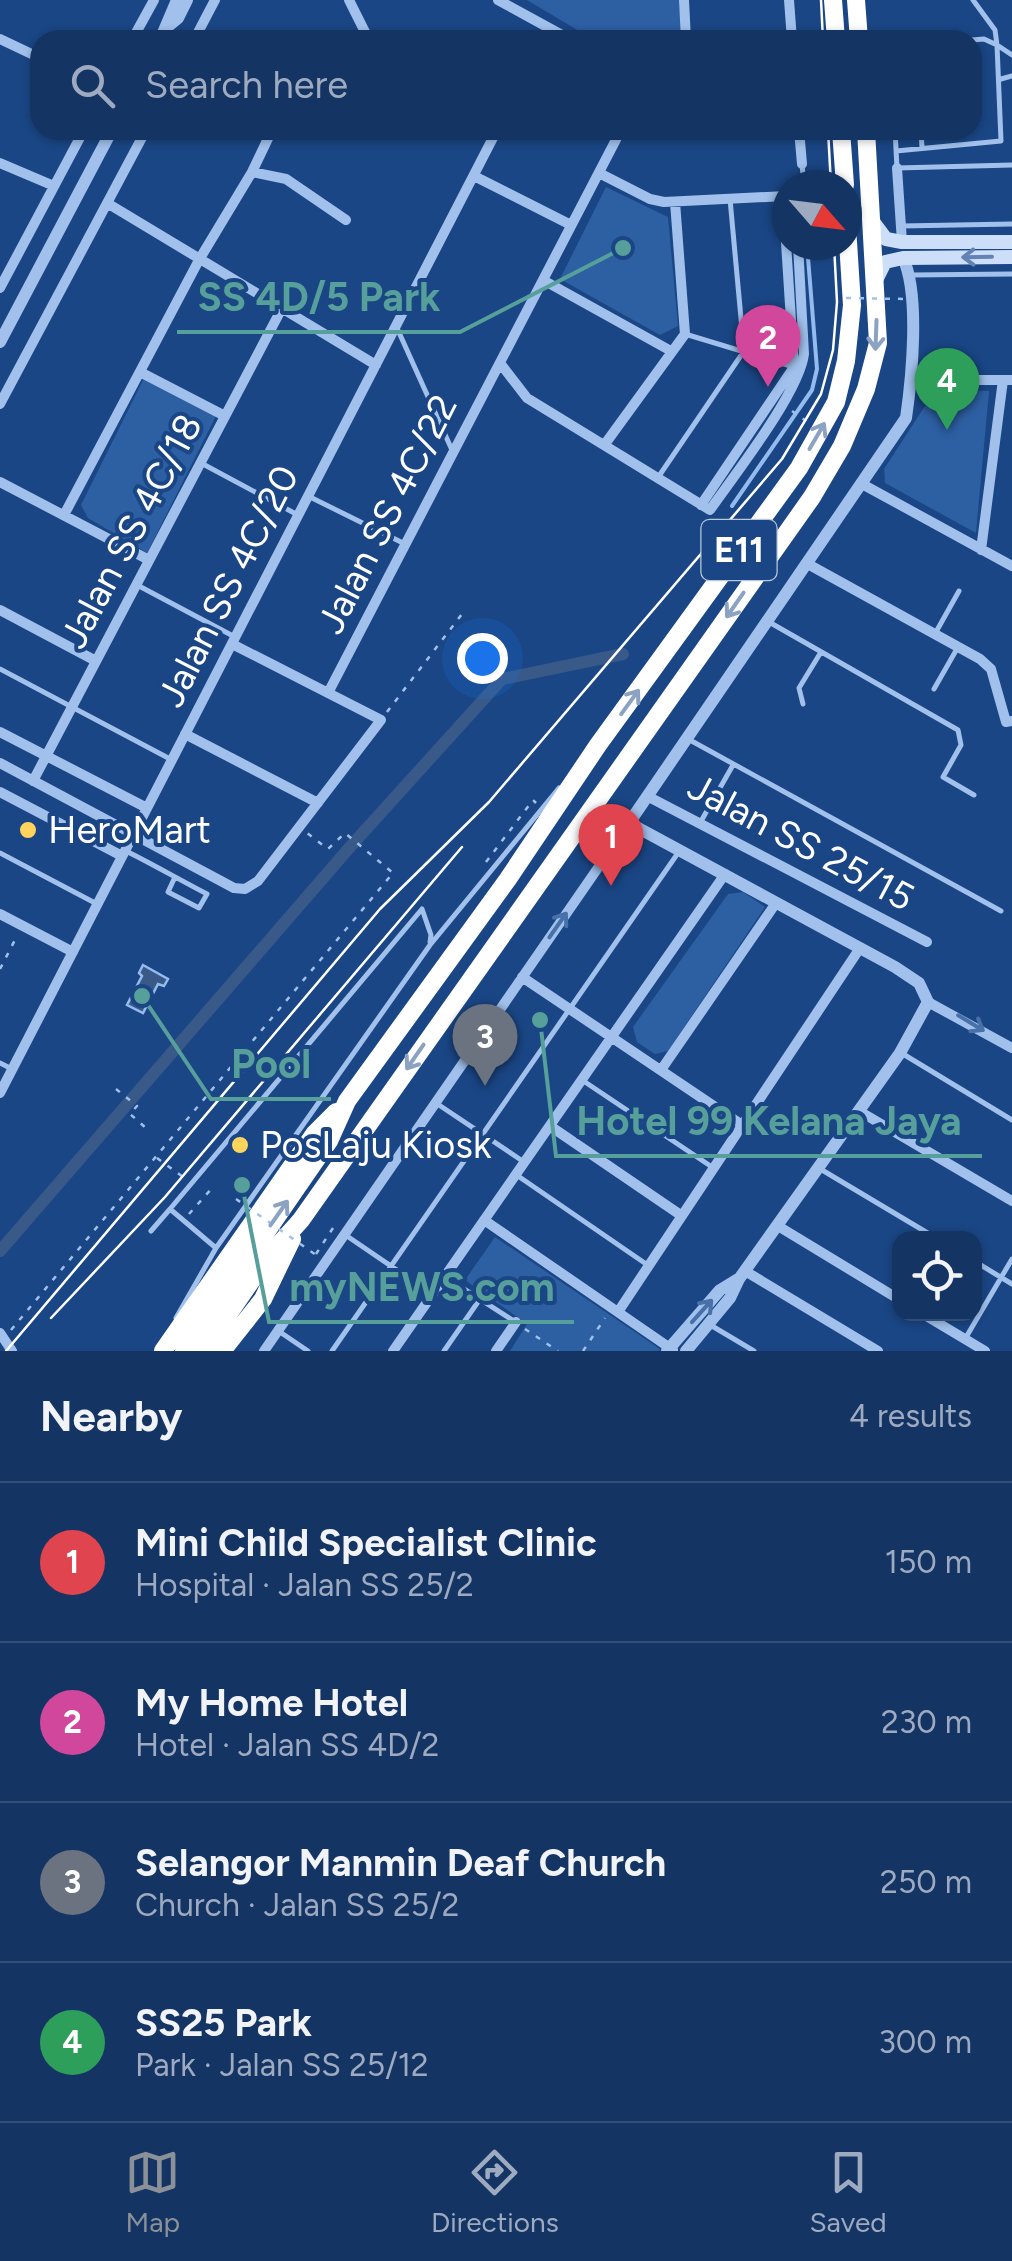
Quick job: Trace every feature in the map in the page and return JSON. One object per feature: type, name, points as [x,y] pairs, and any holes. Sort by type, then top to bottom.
[{"type":"highway","points":[[833,0],[835,30]]},
{"type":"highway","points":[[858,0],[860,30]]},
{"type":"highway","points":[[842,140],[843,170]]},
{"type":"highway","name":"E11","points":[[203,1351],[267,1258],[301,1220],[812,497],[842,446],[866,388],[878,343],[867,140]]},
{"type":"highway","name":"E11","points":[[184,1351],[329,1142],[347,1101],[799,468],[836,402],[852,306],[849,260]]},
{"type":"highway","points":[[160,1351],[315,1133],[347,1101]]},
{"type":"highway","points":[[222,1351],[263,1299],[301,1220]]},
{"type":"main road","points":[[871,219],[886,239],[902,234],[1012,242]]},
{"type":"main road","points":[[902,234],[903,258]]},
{"type":"main road","points":[[876,280],[885,262],[903,258],[1012,256]]},
{"type":"street","points":[[138,30],[154,0]]},
{"type":"street","points":[[199,30],[215,0]]},
{"type":"street","points":[[349,0],[364,30]]},
{"type":"street","points":[[498,0],[554,30]]},
{"type":"street","points":[[684,0],[686,30]]},
{"type":"street","points":[[789,0],[791,30]]},
{"type":"street","points":[[166,30],[178,2]]},
{"type":"street","points":[[0,39],[30,53]]},
{"type":"street","points":[[0,288],[79,140]]},
{"type":"street","points":[[0,342],[107,140]]},
{"type":"street","points":[[0,404],[141,140]]},
{"type":"street","points":[[64,516],[267,140]]},
{"type":"street","name":"Jalan SS 4C/20","points":[[0,1093],[492,140]]},
{"type":"street","name":"Jalan SS 4C/22","points":[[328,693],[616,140]]},
{"type":"street","points":[[800,140],[802,164]]},
{"type":"street","points":[[0,162],[54,186]]},
{"type":"street","points":[[897,168],[902,234]]},
{"type":"street","points":[[252,172],[286,179],[346,220]]},
{"type":"street","points":[[599,173],[650,198],[675,202],[772,196]]},
{"type":"street","points":[[474,176],[571,225]]},
{"type":"street","points":[[605,444],[685,334],[675,202]]},
{"type":"street","points":[[107,203],[376,365]]},
{"type":"street","points":[[264,1351],[338,1231],[434,1102],[629,824],[906,418],[912,380],[911,274],[903,258]]},
{"type":"street","points":[[790,260],[798,368]]},
{"type":"street","points":[[500,363],[527,398],[705,507],[790,392],[804,354],[799,260]]},
{"type":"street","points":[[543,280],[671,351]]},
{"type":"street","name":"Jalan SS 4C/18","points":[[33,781],[281,310]]},
{"type":"street","points":[[140,372],[226,416]]},
{"type":"street","points":[[912,380],[1008,380],[981,550]]},
{"type":"street","points":[[0,482],[149,560]]},
{"type":"street","points":[[862,484],[1012,566]]},
{"type":"street","points":[[806,563],[991,669],[1009,721]]},
{"type":"street","points":[[0,610],[96,661]]},
{"type":"street","points":[[0,763],[234,888],[244,889],[258,881],[381,720],[234,640]]},
{"type":"street","points":[[0,732],[147,808]]},
{"type":"street","points":[[185,734],[318,803]]},
{"type":"street","points":[[306,797],[328,788]]},
{"type":"street","points":[[0,792],[124,853]]},
{"type":"street","name":"Jalan SS 25/15","points":[[647,796],[927,942]]},
{"type":"street","points":[[629,824],[860,948],[918,983],[928,1002],[1012,1048]]},
{"type":"street","points":[[397,1350],[725,874]]},
{"type":"street","points":[[661,1070],[776,903]]},
{"type":"street","points":[[0,914],[72,952]]},
{"type":"street","points":[[615,1310],[649,1266],[860,948]]},
{"type":"street","points":[[522,977],[742,1125]]},
{"type":"street","points":[[686,1351],[730,1298],[742,1275],[900,1053],[928,1002]]},
{"type":"street","points":[[859,1112],[1012,1202]]},
{"type":"street","points":[[550,1126],[682,1216]]},
{"type":"street","points":[[484,1220],[670,1350],[720,1290],[742,1275]]},
{"type":"street","points":[[778,1226],[892,1295]]},
{"type":"street","points":[[742,1275],[878,1351]]},
{"type":"street","points":[[935,1321],[985,1351]]},
{"type":"street","points":[[496,1351],[516,1322]]},
{"type":"street","points":[[2,1336],[12,1351]]},
{"type":"lane","points":[[896,150],[1002,141],[995,30],[973,0]]},
{"type":"lane","points":[[982,39],[1012,54]]},
{"type":"lane","points":[[1000,79],[1012,76]]},
{"type":"lane","points":[[896,140],[897,168],[1012,165]]},
{"type":"lane","points":[[922,140],[922,148]]},
{"type":"lane","points":[[802,164],[803,170]]},
{"type":"lane","points":[[657,479],[744,351],[730,198]]},
{"type":"lane","points":[[902,234],[1012,224]]},
{"type":"lane","points":[[911,274],[1012,274]]},
{"type":"lane","points":[[396,325],[453,452]]},
{"type":"lane","points":[[685,334],[798,368]]},
{"type":"lane","points":[[201,463],[298,515]]},
{"type":"lane","points":[[308,496],[406,544]]},
{"type":"lane","points":[[136,584],[234,640]]},
{"type":"lane","points":[[935,634],[959,591]]},
{"type":"lane","points":[[766,620],[958,730],[961,745],[944,777],[974,795]]},
{"type":"lane","points":[[934,690],[958,647]]},
{"type":"lane","points":[[803,704],[799,688],[821,652]]},
{"type":"lane","points":[[0,669],[172,760]]},
{"type":"lane","points":[[686,738],[1001,911]]},
{"type":"lane","points":[[160,1351],[216,1248],[430,945],[541,808],[598,746]]},
{"type":"lane","points":[[700,824],[734,764]]},
{"type":"lane","points":[[332,1351],[680,851]]},
{"type":"lane","points":[[0,853],[97,904]]},
{"type":"lane","points":[[124,853],[176,877],[206,894],[199,908],[168,892],[176,877]]},
{"type":"lane","points":[[151,1231],[422,909],[431,935],[430,945]]},
{"type":"lane","points":[[900,1053],[1012,1120]]},
{"type":"lane","points":[[0,1063],[12,1070]]},
{"type":"lane","points":[[582,1080],[714,1168]]},
{"type":"lane","points":[[434,1102],[524,1162]]},
{"type":"lane","points":[[819,1169],[924,1231]]},
{"type":"lane","points":[[516,1174],[649,1266]]},
{"type":"lane","points":[[170,1209],[216,1248]]},
{"type":"lane","points":[[338,1231],[432,1294]]},
{"type":"lane","points":[[965,1339],[1012,1259]]},
{"type":"lane","points":[[982,1266],[1012,1284]]},
{"type":"lane","points":[[445,1277],[516,1322]]},
{"type":"lane","points":[[444,1351],[480,1299]]},
{"type":"lane","points":[[709,1325],[754,1351]]},
{"type":"lane","points":[[278,1330],[308,1351]]},
{"type":"path","points":[[846,298],[906,299]]},
{"type":"path","points":[[786,406],[804,419]]},
{"type":"path","points":[[381,720],[462,614]]},
{"type":"path","points":[[478,873],[533,800],[541,808]]},
{"type":"path","points":[[2,1336],[393,873],[345,834],[328,849],[300,826]]},
{"type":"path","points":[[0,969],[23,926]]},
{"type":"path","points":[[116,1089],[136,1106],[130,1114],[146,1128],[149,1124]]},
{"type":"path","points":[[156,1157],[192,1184]]},
{"type":"path","points":[[188,1215],[213,1188]]},
{"type":"path","points":[[236,1199],[316,1256],[338,1231]]},
{"type":"path","points":[[182,1210],[198,1224]]},
{"type":"path","points":[[583,1351],[615,1310]]},
{"type":"path","points":[[516,1322],[558,1351]]},
{"type":"shaded area","points":[[527,0],[679,0],[681,30],[577,30]]},
{"type":"shaded area","points":[[606,187],[668,217],[678,326],[660,335],[560,279]]},
{"type":"shaded area","points":[[144,378],[216,416],[147,553],[88,518],[81,505]]},
{"type":"shaded area","points":[[936,389],[989,391],[976,533],[885,483],[884,469]]},
{"type":"shaded area","points":[[743,892],[765,907],[668,1051],[655,1054],[637,1042],[633,1027],[728,894]]},
{"type":"shaded area","points":[[143,965],[168,979],[164,986],[158,984],[143,1013],[127,1005],[142,976],[139,973]]},
{"type":"shaded area","points":[[495,1237],[659,1351],[510,1351],[527,1324],[465,1280]]},
{"type":"waterway","points":[[732,506],[812,390],[817,369],[808,260]]},
{"type":"waterway","points":[[0,1251],[350,847],[502,679],[623,654]]},
{"type":"tram line","points":[[821,0],[822,30]]},
{"type":"tram line","points":[[829,140],[830,170]]},
{"type":"tram line","points":[[6,1351],[380,909],[489,802],[782,459],[821,394],[833,350],[837,302],[835,260]]},
{"type":"tram line","points":[[51,1318],[165,1197],[462,847]]},
{"type":"place","name":"SS 4D/5 Park","points":[[623,248]]},
{"type":"place","name":"My Home Hotel","points":[[768,387]]},
{"type":"place","name":"SS25 Park","points":[[947,430]]},
{"type":"place","name":"HeroMart","points":[[28,830]]},
{"type":"place","name":"Mini Child Specialist Clinic","points":[[611,886]]},
{"type":"place","name":"Pool","points":[[142,996]]},
{"type":"place","name":"Hotel 99 Kelana Jaya","points":[[540,1020]]},
{"type":"place","name":"Selangor Manmin Deaf Church","points":[[485,1086]]},
{"type":"place","name":"PosLaju Kiosk","points":[[240,1145]]},
{"type":"place","name":"myNEWS.com","points":[[242,1185]]}]
